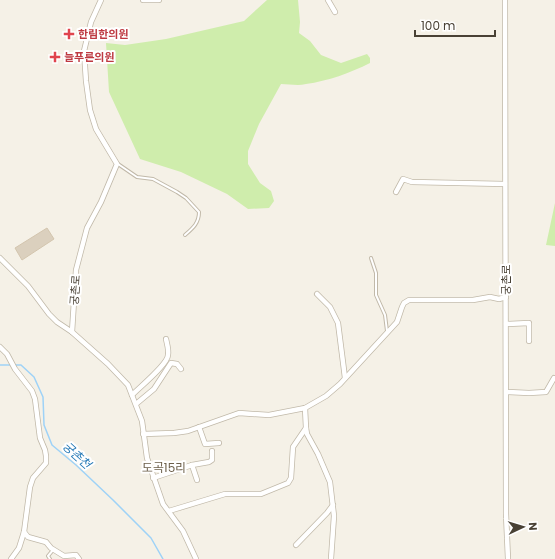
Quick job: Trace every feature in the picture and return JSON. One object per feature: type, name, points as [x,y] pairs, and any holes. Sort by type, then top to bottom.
[{"type":"street","points":[[101,0],[91,22],[84,51],[86,81],[90,110],[96,129],[117,164]]},
{"type":"street","points":[[142,0],[159,0]]},
{"type":"street","points":[[328,0],[335,12]]},
{"type":"street","name":"궁촌로","points":[[505,0],[507,392],[506,514],[508,559]]},
{"type":"street","name":"궁촌로","points":[[72,332],[76,270],[87,228],[101,202],[117,164]]},
{"type":"street","points":[[396,192],[404,179],[412,182],[506,184]]},
{"type":"street","points":[[0,258],[28,286],[49,314],[57,322],[72,332],[108,364],[128,385],[142,421],[147,458],[163,504],[183,531],[196,559]]},
{"type":"street","points":[[317,294],[330,307],[338,323],[345,378]]},
{"type":"street","points":[[143,434],[174,433],[199,427],[238,413],[269,415],[305,408],[326,396],[345,378],[397,322],[404,303],[409,300],[473,300],[490,297],[499,299],[506,297]]},
{"type":"street","points":[[506,324],[529,323],[529,341]]},
{"type":"street","points":[[132,395],[162,367],[167,360],[166,339]]},
{"type":"street","points":[[0,347],[7,354],[15,369],[32,391],[35,399],[39,431],[46,456],[46,463],[33,478],[30,487],[24,532],[19,548],[11,559]]},
{"type":"street","points":[[136,404],[154,389],[172,363],[176,364],[181,369]]},
{"type":"street","points":[[507,392],[546,392],[554,378]]},
{"type":"street","points":[[305,408],[307,434],[318,454],[330,482],[334,516],[331,559]]},
{"type":"street","points":[[199,427],[205,444],[219,443]]},
{"type":"street","points":[[169,511],[225,494],[261,494],[288,483],[291,478],[293,447],[306,428]]},
{"type":"street","points":[[153,478],[192,465],[209,462],[212,460],[212,451]]},
{"type":"street","points":[[192,465],[197,480]]},
{"type":"street","points":[[296,545],[333,505]]},
{"type":"street","points":[[24,532],[28,537],[46,542],[54,550],[64,556],[76,555],[79,559]]},
{"type":"lane","points":[[117,164],[137,177],[153,179],[186,198],[199,212],[199,217],[195,227],[185,235]]},
{"type":"lane","points":[[370,258],[376,273],[376,295],[385,315],[387,332]]},
{"type":"lane","points":[[50,559],[48,556],[54,550]]},
{"type":"green space","points":[[267,0],[298,0],[300,22],[299,33],[310,41],[321,55],[341,63],[367,54],[370,58],[370,63],[331,79],[300,85],[281,84],[259,124],[248,151],[248,164],[260,183],[271,191],[274,201],[269,208],[248,209],[227,194],[181,172],[140,159],[109,92],[106,43],[125,45],[166,39],[244,21]]},
{"type":"green space","points":[[555,203],[555,246],[546,245]]},
{"type":"building","points":[[47,228],[54,239],[22,260],[15,248]]},
{"type":"waterway","name":"궁촌천","points":[[0,365],[21,365],[34,377],[43,397],[44,425],[52,445],[76,465],[151,538],[163,559]]},
{"type":"place","name":"한림한의원","points":[[69,34]]},
{"type":"place","name":"늘푸른의원","points":[[55,57]]},
{"type":"district","name":"도곡15리","points":[[164,467]]}]
